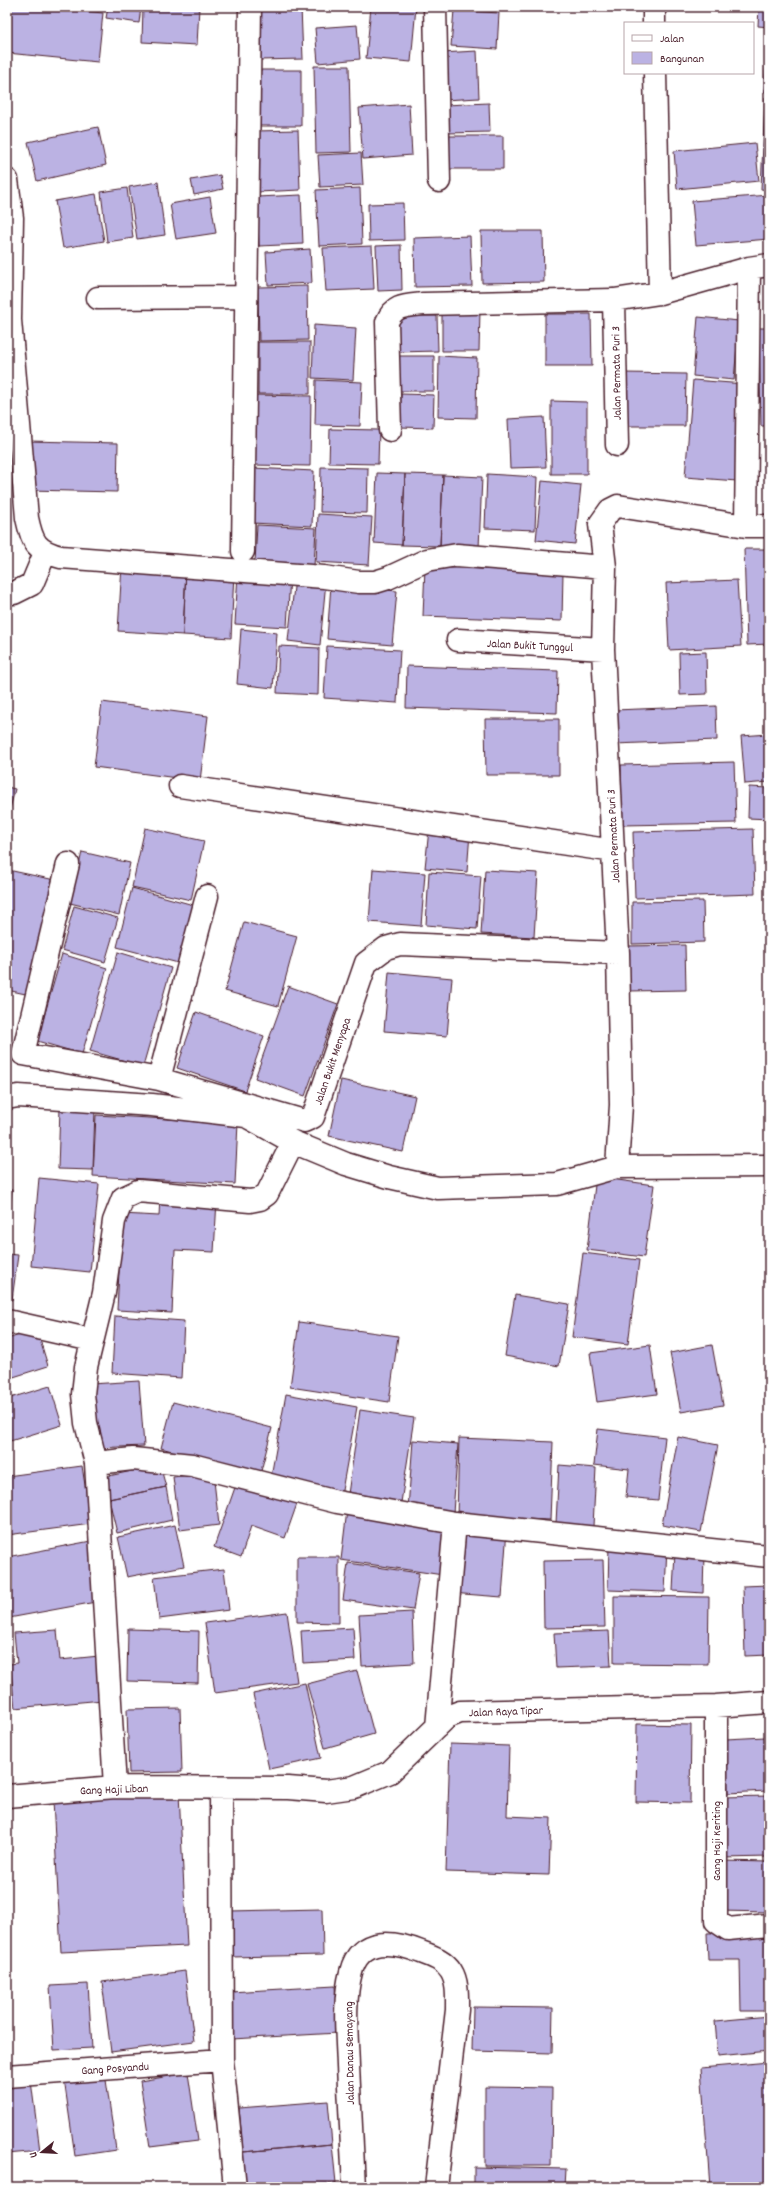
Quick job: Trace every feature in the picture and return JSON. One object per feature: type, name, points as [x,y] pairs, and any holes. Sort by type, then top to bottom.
[{"type":"street","points":[[243,551],[250,7]]},
{"type":"street","points":[[434,7],[439,181]]},
{"type":"street","points":[[654,7],[654,22]]},
{"type":"street","points":[[655,74],[660,293]]},
{"type":"street","points":[[7,180],[10,320],[27,518],[31,539],[45,553],[60,557],[324,577],[358,582],[375,582],[388,578],[427,560],[457,556],[605,567]]},
{"type":"street","points":[[390,430],[387,322],[391,313],[398,308],[424,304],[614,300],[660,293],[759,267],[746,526],[769,526]]},
{"type":"street","points":[[98,298],[246,297]]},
{"type":"street","name":"Jalan Permata Puri 3","points":[[614,300],[617,446]]},
{"type":"street","name":"Jalan Permata Puri 3","points":[[617,1167],[621,1105],[618,953],[603,649],[605,567],[600,524],[610,510],[618,506],[746,526]]},
{"type":"street","points":[[7,593],[14,593],[32,584],[45,553]]},
{"type":"street","name":"Jalan Bukit Tunggul","points":[[458,640],[603,649]]},
{"type":"street","points":[[180,786],[614,851]]},
{"type":"street","points":[[15,1053],[68,864]]},
{"type":"street","points":[[159,1079],[207,896]]},
{"type":"street","name":"Jalan Bukit Menyapa","points":[[15,1053],[159,1079],[304,1121],[313,1117],[366,963],[386,948],[400,944],[618,953]]},
{"type":"street","points":[[7,1098],[18,1096],[152,1105],[246,1116],[293,1142],[346,1164],[389,1177],[438,1188],[557,1184],[617,1167],[769,1166]]},
{"type":"street","points":[[115,1786],[96,1462],[86,1423],[83,1394],[92,1340],[104,1293],[114,1221],[123,1198],[138,1192],[250,1201],[260,1199],[268,1194],[293,1142]]},
{"type":"street","points":[[7,1321],[92,1340]]},
{"type":"street","points":[[96,1462],[133,1459],[192,1465],[337,1502],[455,1523],[769,1556]]},
{"type":"street","points":[[437,1727],[455,1523]]},
{"type":"street","name":"Jalan Raya Tipar","points":[[222,1788],[288,1788],[326,1791],[354,1787],[390,1772],[447,1717],[471,1711],[716,1706],[769,1702]]},
{"type":"street","name":"Gang Haji Keriting","points":[[716,1706],[716,1921],[728,1929],[769,1924]]},
{"type":"street","name":"Gang Haji Liban","points":[[7,1796],[115,1786],[222,1788]]},
{"type":"street","points":[[222,1788],[222,2060],[234,2187]]},
{"type":"street","name":"Jalan Danau Semayang","points":[[354,2187],[346,2031],[347,1998],[351,1971],[356,1959],[366,1949],[387,1942],[410,1948],[439,1959],[451,1972],[456,1986],[457,2010],[436,2187]]},
{"type":"street","name":"Gang Posyandu","points":[[7,2076],[222,2060]]},
{"type":"building","points":[[7,7],[44,7],[103,13],[98,62],[7,53]]},
{"type":"building","points":[[108,7],[141,7],[139,23],[106,18]]},
{"type":"building","points":[[143,7],[199,7],[197,45],[142,42]]},
{"type":"building","points":[[257,7],[301,7],[303,59],[259,60]]},
{"type":"building","points":[[371,7],[416,7],[411,62],[366,58]]},
{"type":"building","points":[[759,7],[769,7],[769,27],[758,26]]},
{"type":"building","points":[[454,10],[499,13],[497,49],[451,46]]},
{"type":"building","points":[[357,25],[360,59],[318,63],[315,28]]},
{"type":"building","points":[[768,29],[769,92],[764,92]]},
{"type":"building","points":[[477,51],[479,98],[444,100],[441,53]]},
{"type":"building","points":[[314,66],[349,66],[351,152],[316,153]]},
{"type":"building","points":[[260,70],[301,70],[301,126],[260,126]]},
{"type":"building","points":[[765,98],[769,98],[769,190],[761,189]]},
{"type":"building","points":[[489,103],[490,132],[447,133],[445,105]]},
{"type":"building","points":[[409,104],[412,155],[363,159],[359,108]]},
{"type":"building","points":[[98,127],[106,165],[37,181],[28,142]]},
{"type":"building","points":[[298,130],[300,190],[258,192],[256,131]]},
{"type":"building","points":[[449,136],[503,136],[503,169],[449,169]]},
{"type":"building","points":[[755,143],[759,181],[677,189],[674,151]]},
{"type":"building","points":[[361,153],[363,185],[320,187],[318,155]]},
{"type":"building","points":[[220,175],[223,189],[194,195],[191,180]]},
{"type":"building","points":[[158,182],[165,235],[137,239],[129,187]]},
{"type":"building","points":[[127,188],[133,238],[107,242],[101,192]]},
{"type":"building","points":[[360,188],[362,244],[319,246],[316,190]]},
{"type":"building","points":[[96,194],[104,241],[63,248],[55,201]]},
{"type":"building","points":[[301,195],[303,244],[259,246],[257,197]]},
{"type":"building","points":[[769,195],[769,239],[696,245],[692,201]]},
{"type":"building","points":[[210,197],[216,233],[176,239],[170,204]]},
{"type":"building","points":[[403,203],[404,240],[369,241],[368,204]]},
{"type":"building","points":[[481,231],[543,231],[544,282],[482,283]]},
{"type":"building","points":[[470,236],[472,286],[415,287],[414,238]]},
{"type":"building","points":[[401,245],[402,290],[378,291],[376,246]]},
{"type":"building","points":[[372,246],[374,289],[326,291],[323,248]]},
{"type":"building","points":[[310,249],[312,283],[268,285],[266,252]]},
{"type":"building","points":[[307,286],[308,340],[259,341],[258,287]]},
{"type":"building","points":[[442,309],[480,310],[479,351],[442,351]]},
{"type":"building","points":[[545,314],[591,314],[592,366],[545,366]]},
{"type":"building","points":[[397,316],[437,316],[438,351],[398,352]]},
{"type":"building","points":[[698,317],[739,321],[734,380],[693,376]]},
{"type":"building","points":[[314,325],[356,328],[353,380],[312,378]]},
{"type":"building","points":[[759,328],[769,328],[769,426],[761,426]]},
{"type":"building","points":[[258,342],[310,342],[310,394],[258,394]]},
{"type":"building","points":[[399,356],[434,356],[434,391],[400,391]]},
{"type":"building","points":[[439,356],[477,358],[476,418],[438,417]]},
{"type":"building","points":[[625,373],[686,374],[685,426],[626,426]]},
{"type":"building","points":[[316,380],[362,382],[360,426],[315,425]]},
{"type":"building","points":[[693,380],[744,384],[737,481],[685,477]]},
{"type":"building","points":[[401,394],[434,395],[433,428],[400,427]]},
{"type":"building","points":[[254,395],[311,396],[310,466],[253,465]]},
{"type":"building","points":[[551,401],[587,402],[587,474],[551,474]]},
{"type":"building","points":[[544,417],[546,467],[510,468],[508,419]]},
{"type":"building","points":[[330,429],[379,430],[378,464],[329,463]]},
{"type":"building","points":[[28,441],[118,443],[117,492],[28,490]]},
{"type":"building","points":[[321,467],[368,468],[367,513],[320,512]]},
{"type":"building","points":[[253,468],[314,471],[312,526],[252,523]]},
{"type":"building","points":[[377,473],[405,474],[402,545],[374,543]]},
{"type":"building","points":[[405,474],[443,475],[440,546],[402,545]]},
{"type":"building","points":[[487,474],[537,477],[535,530],[485,528]]},
{"type":"building","points":[[443,475],[482,477],[479,548],[440,546]]},
{"type":"building","points":[[542,481],[581,485],[575,544],[536,540]]},
{"type":"building","points":[[318,514],[372,517],[369,565],[316,562]]},
{"type":"building","points":[[257,525],[316,528],[314,566],[255,563]]},
{"type":"building","points":[[744,549],[769,549],[769,644],[747,645]]},
{"type":"building","points":[[122,565],[186,569],[183,635],[118,631]]},
{"type":"building","points":[[425,567],[563,572],[562,621],[423,616]]},
{"type":"building","points":[[186,569],[234,572],[231,638],[183,635]]},
{"type":"building","points":[[238,573],[290,576],[287,627],[235,624]]},
{"type":"building","points":[[295,578],[326,581],[320,645],[288,641]]},
{"type":"building","points":[[737,580],[741,646],[669,650],[666,583]]},
{"type":"building","points":[[331,585],[397,591],[392,645],[327,639]]},
{"type":"building","points":[[241,629],[277,633],[273,688],[237,684]]},
{"type":"building","points":[[279,646],[319,648],[318,695],[277,693]]},
{"type":"building","points":[[327,646],[400,650],[397,703],[324,698]]},
{"type":"building","points":[[706,652],[707,694],[680,695],[679,653]]},
{"type":"building","points":[[407,666],[558,671],[557,713],[406,708]]},
{"type":"building","points":[[102,702],[208,716],[200,781],[94,767]]},
{"type":"building","points":[[716,706],[717,740],[615,744],[614,710]]},
{"type":"building","points":[[485,719],[559,719],[559,775],[486,775]]},
{"type":"building","points":[[769,734],[769,782],[745,784],[741,736]]},
{"type":"building","points":[[734,762],[736,823],[622,825],[621,765]]},
{"type":"building","points":[[7,787],[15,789],[7,821]]},
{"type":"building","points":[[749,787],[769,788],[769,819],[748,818]]},
{"type":"building","points":[[145,828],[204,841],[191,900],[132,887]]},
{"type":"building","points":[[429,829],[470,833],[467,872],[425,868]]},
{"type":"building","points":[[753,829],[755,894],[635,898],[633,832]]},
{"type":"building","points":[[82,852],[130,863],[119,915],[70,903]]},
{"type":"building","points":[[373,869],[425,873],[421,926],[369,922]]},
{"type":"building","points":[[8,870],[55,880],[30,995],[7,990]]},
{"type":"building","points":[[485,870],[538,873],[534,937],[481,934]]},
{"type":"building","points":[[429,872],[481,876],[477,929],[426,925]]},
{"type":"building","points":[[132,888],[197,906],[182,964],[117,947]]},
{"type":"building","points":[[703,901],[704,942],[632,944],[632,902]]},
{"type":"building","points":[[74,906],[118,918],[105,962],[62,950]]},
{"type":"building","points":[[244,922],[297,936],[278,1006],[225,991]]},
{"type":"building","points":[[685,945],[686,990],[629,991],[628,946]]},
{"type":"building","points":[[118,952],[171,968],[143,1066],[90,1051]]},
{"type":"building","points":[[62,954],[107,968],[82,1054],[37,1041]]},
{"type":"building","points":[[389,972],[452,978],[447,1036],[384,1031]]},
{"type":"building","points":[[288,986],[338,1004],[305,1096],[255,1078]]},
{"type":"building","points":[[196,1012],[264,1036],[245,1091],[177,1068]]},
{"type":"building","points":[[341,1080],[415,1096],[403,1152],[329,1136]]},
{"type":"building","points":[[60,1108],[95,1109],[93,1170],[58,1169]]},
{"type":"building","points":[[96,1115],[238,1123],[235,1184],[93,1176]]},
{"type":"building","points":[[596,1177],[654,1185],[644,1257],[587,1250]]},
{"type":"building","points":[[39,1178],[99,1184],[90,1272],[31,1266]]},
{"type":"building","points":[[7,1189],[12,1190],[7,1230]]},
{"type":"building","points":[[160,1197],[217,1200],[214,1252],[175,1250],[172,1313],[117,1310],[122,1214],[159,1216]]},
{"type":"building","points":[[583,1253],[639,1260],[628,1344],[572,1337]]},
{"type":"building","points":[[7,1254],[18,1255],[12,1300],[7,1299]]},
{"type":"building","points":[[515,1295],[569,1304],[559,1366],[505,1356]]},
{"type":"building","points":[[115,1316],[184,1321],[181,1378],[112,1373]]},
{"type":"building","points":[[299,1322],[398,1336],[389,1402],[290,1387]]},
{"type":"building","points":[[37,1330],[48,1366],[7,1379],[7,1339]]},
{"type":"building","points":[[650,1345],[657,1394],[597,1402],[590,1353]]},
{"type":"building","points":[[712,1345],[723,1405],[681,1412],[670,1353]]},
{"type":"building","points":[[139,1381],[144,1446],[95,1448],[91,1384]]},
{"type":"building","points":[[50,1386],[62,1425],[7,1442],[7,1399]]},
{"type":"building","points":[[286,1394],[357,1407],[341,1496],[270,1482]]},
{"type":"building","points":[[173,1402],[272,1428],[260,1475],[161,1448]]},
{"type":"building","points":[[360,1410],[414,1418],[400,1509],[347,1501]]},
{"type":"building","points":[[598,1429],[665,1437],[658,1500],[626,1497],[629,1469],[594,1465]]},
{"type":"building","points":[[678,1437],[718,1445],[701,1532],[662,1525]]},
{"type":"building","points":[[459,1438],[553,1442],[550,1520],[457,1517]]},
{"type":"building","points":[[413,1440],[458,1444],[453,1513],[408,1509]]},
{"type":"building","points":[[160,1465],[166,1487],[109,1499],[104,1477]]},
{"type":"building","points":[[559,1465],[596,1468],[593,1526],[556,1523]]},
{"type":"building","points":[[82,1466],[91,1524],[7,1535],[7,1476]]},
{"type":"building","points":[[213,1472],[219,1525],[180,1530],[173,1477]]},
{"type":"building","points":[[238,1479],[298,1501],[285,1538],[251,1526],[241,1557],[214,1547]]},
{"type":"building","points":[[166,1487],[172,1520],[117,1533],[109,1499]]},
{"type":"building","points":[[347,1510],[449,1524],[443,1575],[341,1560]]},
{"type":"building","points":[[175,1525],[184,1566],[127,1577],[118,1537]]},
{"type":"building","points":[[456,1525],[507,1529],[502,1597],[451,1593]]},
{"type":"building","points":[[91,1541],[101,1601],[9,1618],[7,1605],[7,1557]]},
{"type":"building","points":[[609,1543],[667,1545],[665,1592],[608,1590]]},
{"type":"building","points":[[675,1552],[704,1554],[703,1593],[673,1591]]},
{"type":"building","points":[[297,1557],[339,1557],[339,1623],[297,1622]]},
{"type":"building","points":[[603,1560],[605,1627],[544,1628],[543,1561]]},
{"type":"building","points":[[348,1563],[419,1573],[413,1610],[343,1600]]},
{"type":"building","points":[[224,1569],[229,1610],[159,1619],[154,1577]]},
{"type":"building","points":[[769,1585],[769,1655],[745,1656],[743,1586]]},
{"type":"building","points":[[614,1596],[709,1597],[708,1664],[614,1663]]},
{"type":"building","points":[[287,1612],[297,1682],[215,1693],[205,1623]]},
{"type":"building","points":[[412,1612],[414,1663],[362,1666],[359,1615]]},
{"type":"building","points":[[353,1628],[355,1660],[303,1663],[301,1631]]},
{"type":"building","points":[[128,1629],[199,1631],[198,1683],[127,1681]]},
{"type":"building","points":[[57,1630],[60,1660],[99,1656],[103,1700],[15,1708],[10,1664],[17,1663],[14,1633]]},
{"type":"building","points":[[609,1631],[611,1666],[556,1668],[554,1633]]},
{"type":"building","points":[[357,1671],[374,1734],[325,1748],[307,1684]]},
{"type":"building","points":[[305,1683],[321,1758],[269,1769],[253,1694]]},
{"type":"building","points":[[180,1708],[182,1772],[129,1773],[127,1709]]},
{"type":"building","points":[[637,1724],[691,1725],[690,1803],[636,1802]]},
{"type":"building","points":[[765,1737],[767,1791],[728,1793],[726,1739]]},
{"type":"building","points":[[450,1744],[509,1746],[507,1816],[551,1818],[549,1875],[446,1872]]},
{"type":"building","points":[[179,1794],[187,1946],[61,1952],[53,1800]]},
{"type":"building","points":[[769,1796],[769,1857],[723,1858],[722,1797]]},
{"type":"building","points":[[722,1861],[769,1862],[769,1912],[720,1911]]},
{"type":"building","points":[[322,1909],[323,1955],[231,1957],[230,1911]]},
{"type":"building","points":[[769,1931],[769,2011],[741,2011],[740,1960],[708,1960],[707,1933]]},
{"type":"building","points":[[185,1971],[194,2041],[111,2052],[102,1982]]},
{"type":"building","points":[[88,1984],[92,2048],[54,2050],[50,1986]]},
{"type":"building","points":[[335,1986],[338,2033],[232,2039],[230,1992]]},
{"type":"building","points":[[473,2007],[553,2008],[552,2053],[472,2051]]},
{"type":"building","points":[[769,2016],[769,2051],[718,2056],[715,2021]]},
{"type":"building","points":[[769,2062],[769,2187],[710,2187],[701,2068]]},
{"type":"building","points":[[105,2073],[116,2150],[75,2156],[64,2079]]},
{"type":"building","points":[[188,2073],[198,2141],[150,2147],[140,2081]]},
{"type":"building","points":[[31,2081],[40,2151],[7,2154],[7,2084]]},
{"type":"building","points":[[485,2087],[552,2088],[551,2166],[485,2166]]},
{"type":"building","points":[[328,2101],[332,2144],[243,2152],[239,2108]]},
{"type":"building","points":[[332,2144],[336,2183],[289,2187],[246,2187],[243,2152]]},
{"type":"building","points":[[474,2167],[566,2169],[565,2187],[474,2187]]}]
